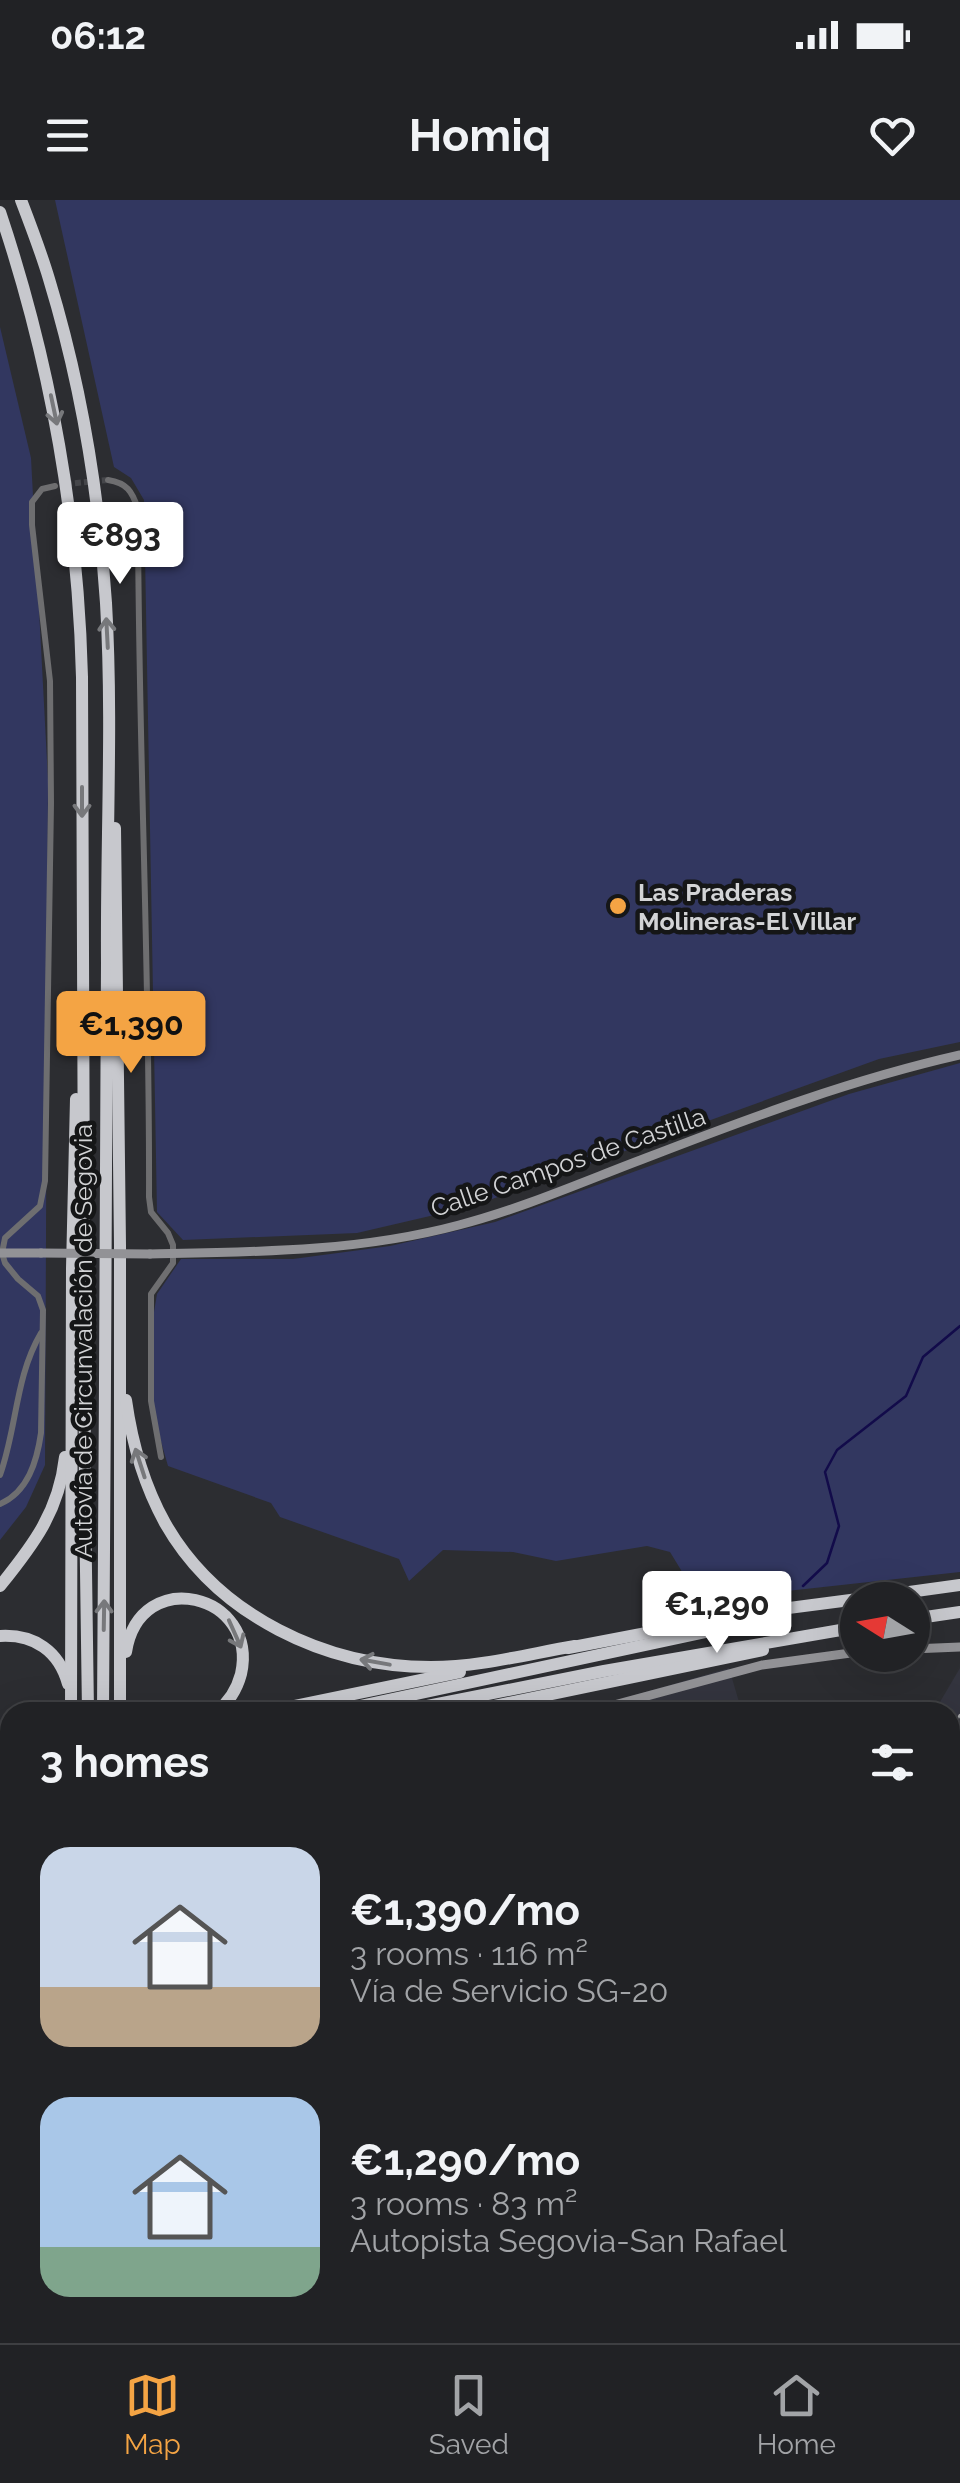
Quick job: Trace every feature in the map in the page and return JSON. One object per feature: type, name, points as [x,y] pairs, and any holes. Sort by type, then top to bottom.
[{"type":"highway","name":"Autovía de Circunvalación de Segovia","points":[[24,200],[48,274],[81,404],[96,498],[106,601],[109,730],[103,1702]]},
{"type":"highway","name":"Autovía de Circunvalación de Segovia","points":[[0,212],[44,366],[59,437],[69,500],[82,652],[88,1702]]},
{"type":"highway","points":[[109,730],[116,886],[120,1702]]},
{"type":"highway","points":[[71,1702],[72,1236],[82,892]]},
{"type":"highway","points":[[120,1276],[125,1396],[138,1462],[150,1494],[190,1558],[238,1604],[266,1624],[318,1649],[383,1664],[455,1666],[840,1600]]},
{"type":"highway","points":[[0,1586],[45,1526],[58,1496],[72,1380]]},
{"type":"highway","points":[[930,1589],[960,1585]]},
{"type":"highway","points":[[120,1702],[133,1627],[152,1607],[166,1600],[194,1599],[225,1615],[242,1648],[237,1686],[227,1702]]},
{"type":"highway","points":[[379,1702],[840,1604]]},
{"type":"highway","points":[[930,1616],[960,1612]]},
{"type":"highway","points":[[447,1702],[840,1630]]},
{"type":"highway","points":[[512,1702],[840,1631]]},
{"type":"highway","points":[[0,1636],[34,1640],[55,1656],[66,1675],[70,1702]]},
{"type":"highway","points":[[313,1702],[575,1646]]},
{"type":"main road","name":"Calle Campos de Castilla","points":[[1,1253],[150,1254],[370,1244],[458,1225],[542,1198],[789,1105],[877,1076],[960,1055]]},
{"type":"main road","points":[[930,1648],[960,1646]]},
{"type":"main road","points":[[625,1702],[762,1665],[840,1654]]},
{"type":"street","points":[[108,480],[128,486],[138,509],[149,1197],[151,1212],[168,1233],[174,1253],[173,1263],[150,1294],[151,1401],[161,1457]]},
{"type":"street","points":[[0,1504],[26,1481],[39,1450],[43,1310],[38,1296],[11,1271],[1,1253],[5,1238],[40,1206],[45,1181],[50,681],[32,502],[42,489],[55,486]]},
{"type":"street","points":[[0,1475],[30,1352],[43,1329]]},
{"type":"shaded area","points":[[55,200],[960,200],[960,1042],[879,1059],[473,1206],[357,1233],[183,1240],[157,1212],[144,500],[131,478],[114,467]]},
{"type":"shaded area","points":[[0,327],[31,458],[48,780],[45,1465],[26,1507],[0,1540]]},
{"type":"shaded area","points":[[960,1063],[960,1572],[840,1582],[840,1585],[706,1600],[691,1594],[670,1552],[647,1546],[556,1561],[513,1552],[443,1550],[409,1581],[399,1559],[280,1517],[271,1503],[168,1466],[154,1417],[153,1318],[157,1294],[181,1259],[293,1259],[390,1246],[495,1222],[849,1094]]},
{"type":"shaded area","points":[[729,1668],[739,1702],[611,1702]]},
{"type":"shaded area","points":[[960,1668],[960,1702],[940,1702]]},
{"type":"waterway","points":[[803,1586],[827,1563],[839,1526],[825,1472],[837,1450],[906,1396],[923,1357],[960,1326]]},
{"type":"tunnel","points":[[66,484],[108,480]]},
{"type":"place","name":"Las Praderas Molineras-El Villar","points":[[618,906]]}]
